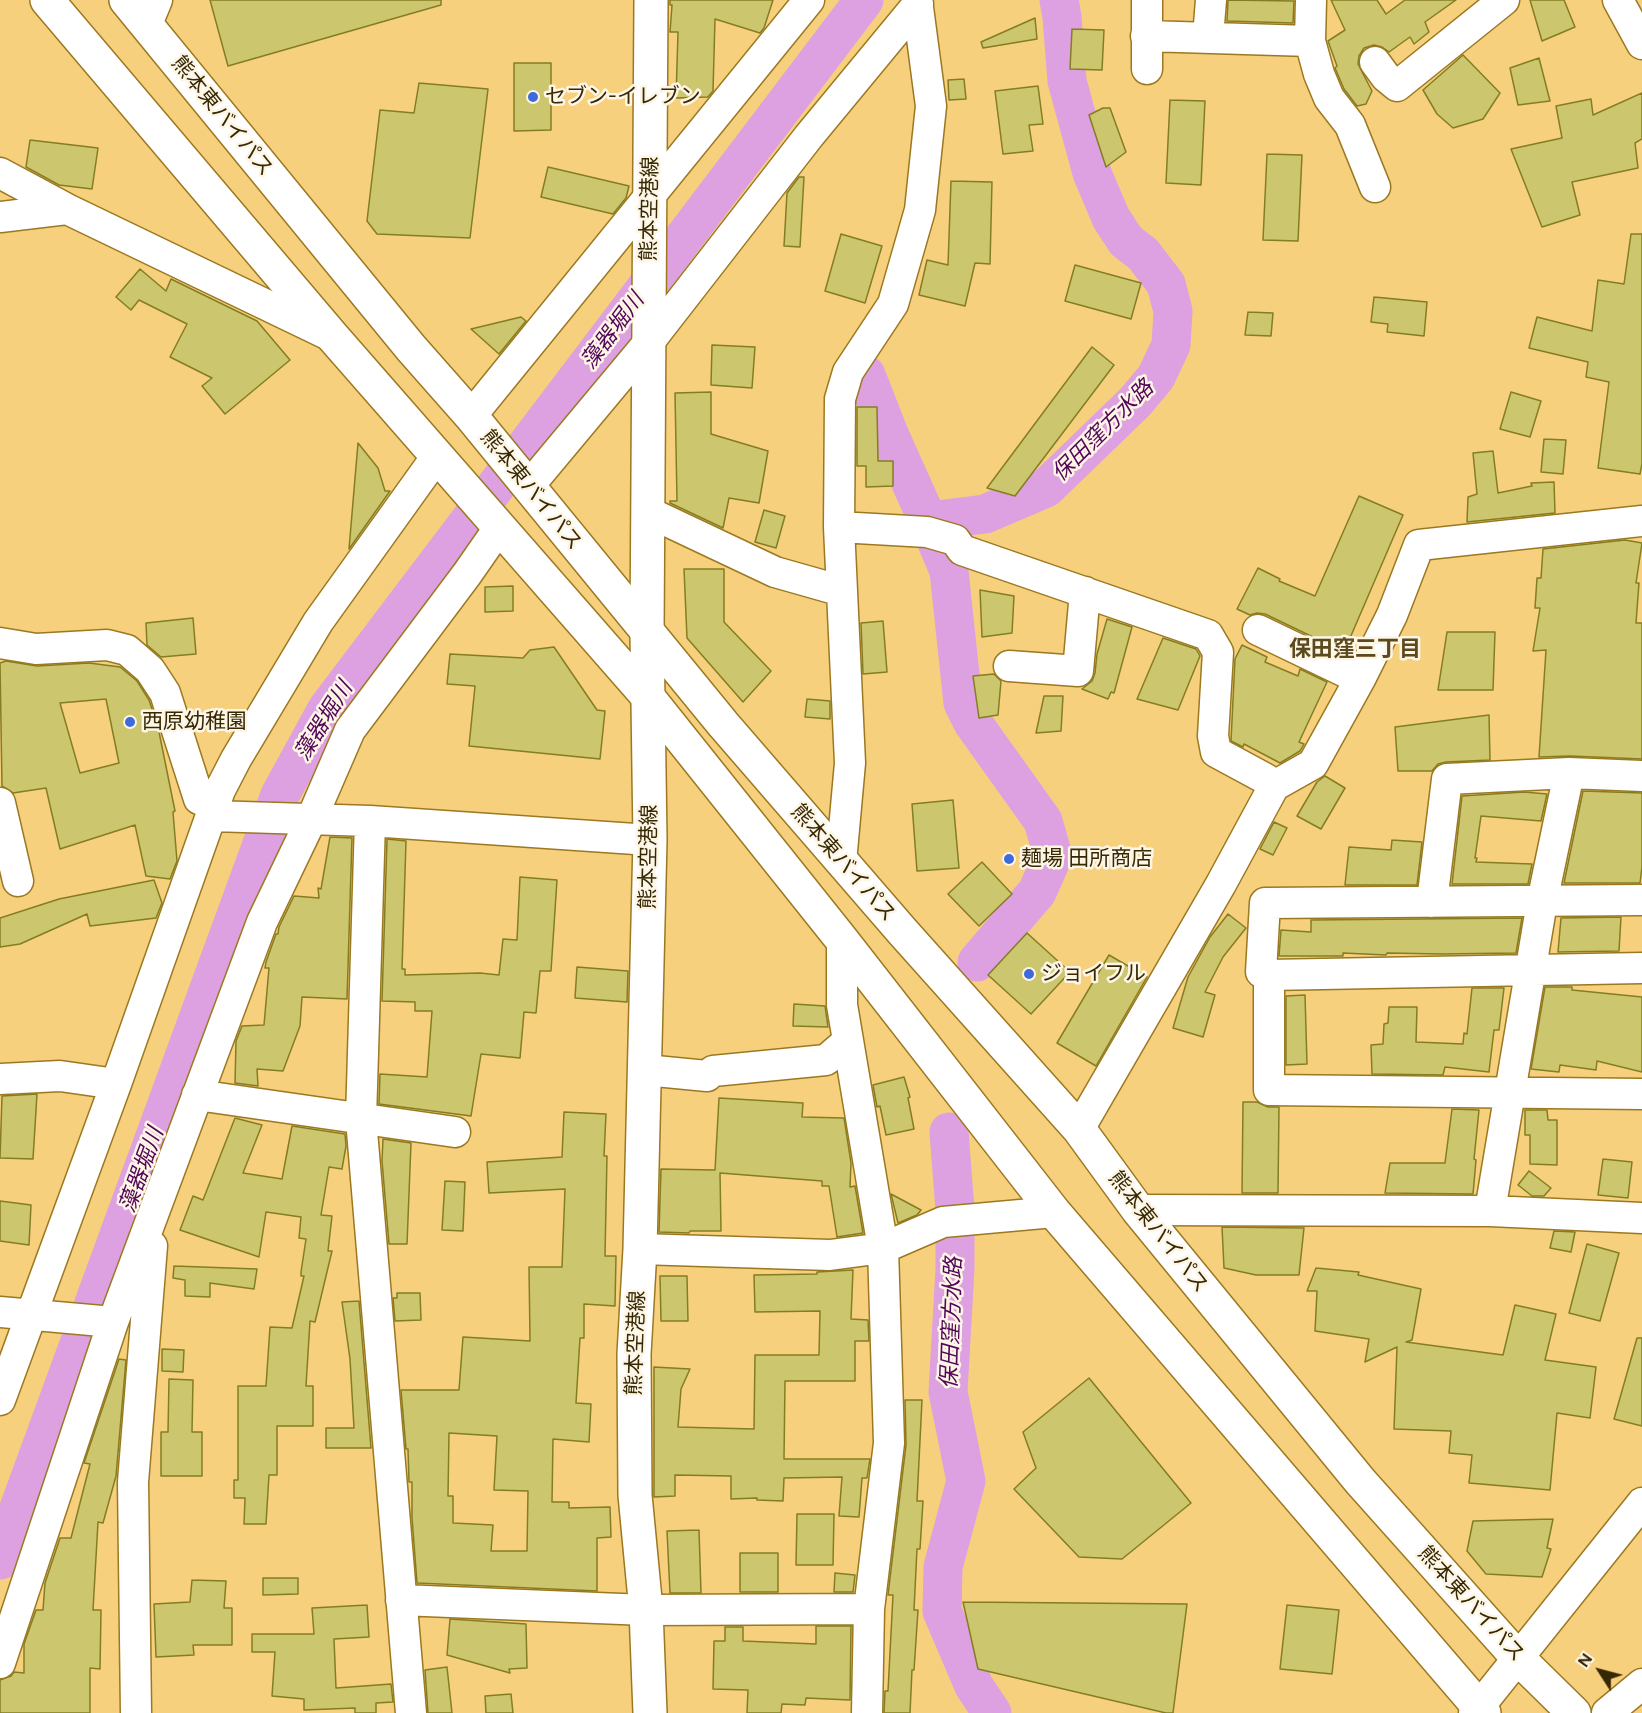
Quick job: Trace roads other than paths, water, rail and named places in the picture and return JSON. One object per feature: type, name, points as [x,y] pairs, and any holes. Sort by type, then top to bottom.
[{"type":"main road","points":[[47,0],[333,337],[648,697],[842,939],[1054,1212],[1479,1711]]},
{"type":"main road","name":"熊本東バイパス","points":[[126,0],[152,12],[411,348],[471,416],[647,633],[841,862],[1079,1129],[1138,1210],[1360,1481],[1518,1658],[1574,1713]]},
{"type":"main road","name":"熊本空港線","points":[[650,1713],[646,1610],[635,1495],[634,1354],[640,1249],[650,840],[647,633],[651,0]]},
{"type":"street","points":[[471,416],[651,205],[809,0]]},
{"type":"street","points":[[1147,0],[1147,69]]},
{"type":"street","points":[[1208,37],[1211,0]]},
{"type":"street","points":[[1311,0],[1310,41],[1319,74],[1329,98],[1350,125],[1375,187]]},
{"type":"street","points":[[1375,62],[1386,77],[1397,86],[1504,0]]},
{"type":"street","points":[[1618,0],[1642,44]]},
{"type":"street","points":[[528,487],[917,2]]},
{"type":"street","points":[[841,862],[850,763],[839,527],[840,399],[848,372],[893,304],[920,210],[931,106],[917,2]]},
{"type":"street","points":[[1146,36],[1310,41]]},
{"type":"street","points":[[0,174],[67,209],[333,337]]},
{"type":"street","points":[[0,217],[67,209]]},
{"type":"street","points":[[0,1400],[116,1084],[220,790],[318,622],[437,456]]},
{"type":"street","points":[[648,512],[775,572],[842,591]]},
{"type":"street","points":[[1079,1129],[1221,884],[1274,786],[1313,764],[1392,615],[1419,545],[1642,521]]},
{"type":"street","points":[[839,527],[941,536],[962,550],[1208,635],[1218,652],[1213,736],[1216,752],[1266,779],[1274,786]]},
{"type":"street","points":[[0,1663],[107,1321],[155,1213],[262,922],[304,820],[350,730],[499,528]]},
{"type":"street","points":[[1009,666],[1078,671],[1084,592]]},
{"type":"street","points":[[1258,630],[1360,679]]},
{"type":"street","points":[[0,643],[36,649],[106,645],[127,650],[150,670],[165,693],[199,799],[213,811],[304,820],[370,821],[650,840]]},
{"type":"street","points":[[1432,902],[1447,779],[1569,773],[1642,776]]},
{"type":"street","points":[[1490,1211],[1542,902],[1569,773]]},
{"type":"street","points":[[0,803],[18,881]]},
{"type":"street","points":[[370,821],[362,1119],[411,1713]]},
{"type":"street","points":[[1642,900],[1266,903],[1261,972],[1269,975],[1642,968]]},
{"type":"street","points":[[842,939],[842,1005],[883,1248],[889,1443],[869,1609],[867,1713]]},
{"type":"street","points":[[1269,975],[1269,1090],[1642,1094]]},
{"type":"street","points":[[645,1070],[707,1076],[712,1071],[826,1060],[848,1041]]},
{"type":"street","points":[[0,1079],[60,1076],[116,1084]]},
{"type":"street","points":[[197,1095],[454,1132]]},
{"type":"street","points":[[1138,1210],[1490,1211],[1642,1218]]},
{"type":"street","points":[[640,1249],[830,1255],[883,1248],[944,1222],[1054,1212]]},
{"type":"street","points":[[136,1713],[133,1482],[155,1213]]},
{"type":"street","points":[[0,1312],[107,1321]]},
{"type":"street","points":[[1479,1711],[1518,1658],[1642,1503]]},
{"type":"street","points":[[401,1600],[646,1610],[869,1609]]},
{"type":"street","points":[[1607,1713],[1642,1684]]},
{"type":"waterway","name":"藻器堀川","points":[[0,1560],[280,795],[327,709],[864,0]]},
{"type":"waterway","name":"保田窪方水路","points":[[977,962],[1037,892],[1053,856],[1043,821],[973,723],[963,703],[949,571],[928,521],[985,514],[1046,488],[1135,402],[1156,377],[1171,345],[1173,311],[1166,284],[1143,254],[1126,241],[1111,218],[1092,173],[1067,81],[1059,0]]},
{"type":"waterway","points":[[866,375],[889,434],[928,521]]},
{"type":"waterway","name":"保田窪方水路","points":[[949,1132],[955,1210],[955,1269],[948,1392],[966,1481],[943,1567],[942,1611],[974,1686],[992,1713]]},
{"type":"place","name":"セブン-イレブン","points":[[533,97]]},
{"type":"place","name":"西原幼稚園","points":[[130,722]]},
{"type":"place","name":"麺場 田所商店","points":[[1009,859]]},
{"type":"place","name":"ジョイフル","points":[[1029,974]]},
{"type":"district","name":"保田窪三丁目","points":[[1355,650]]}]
